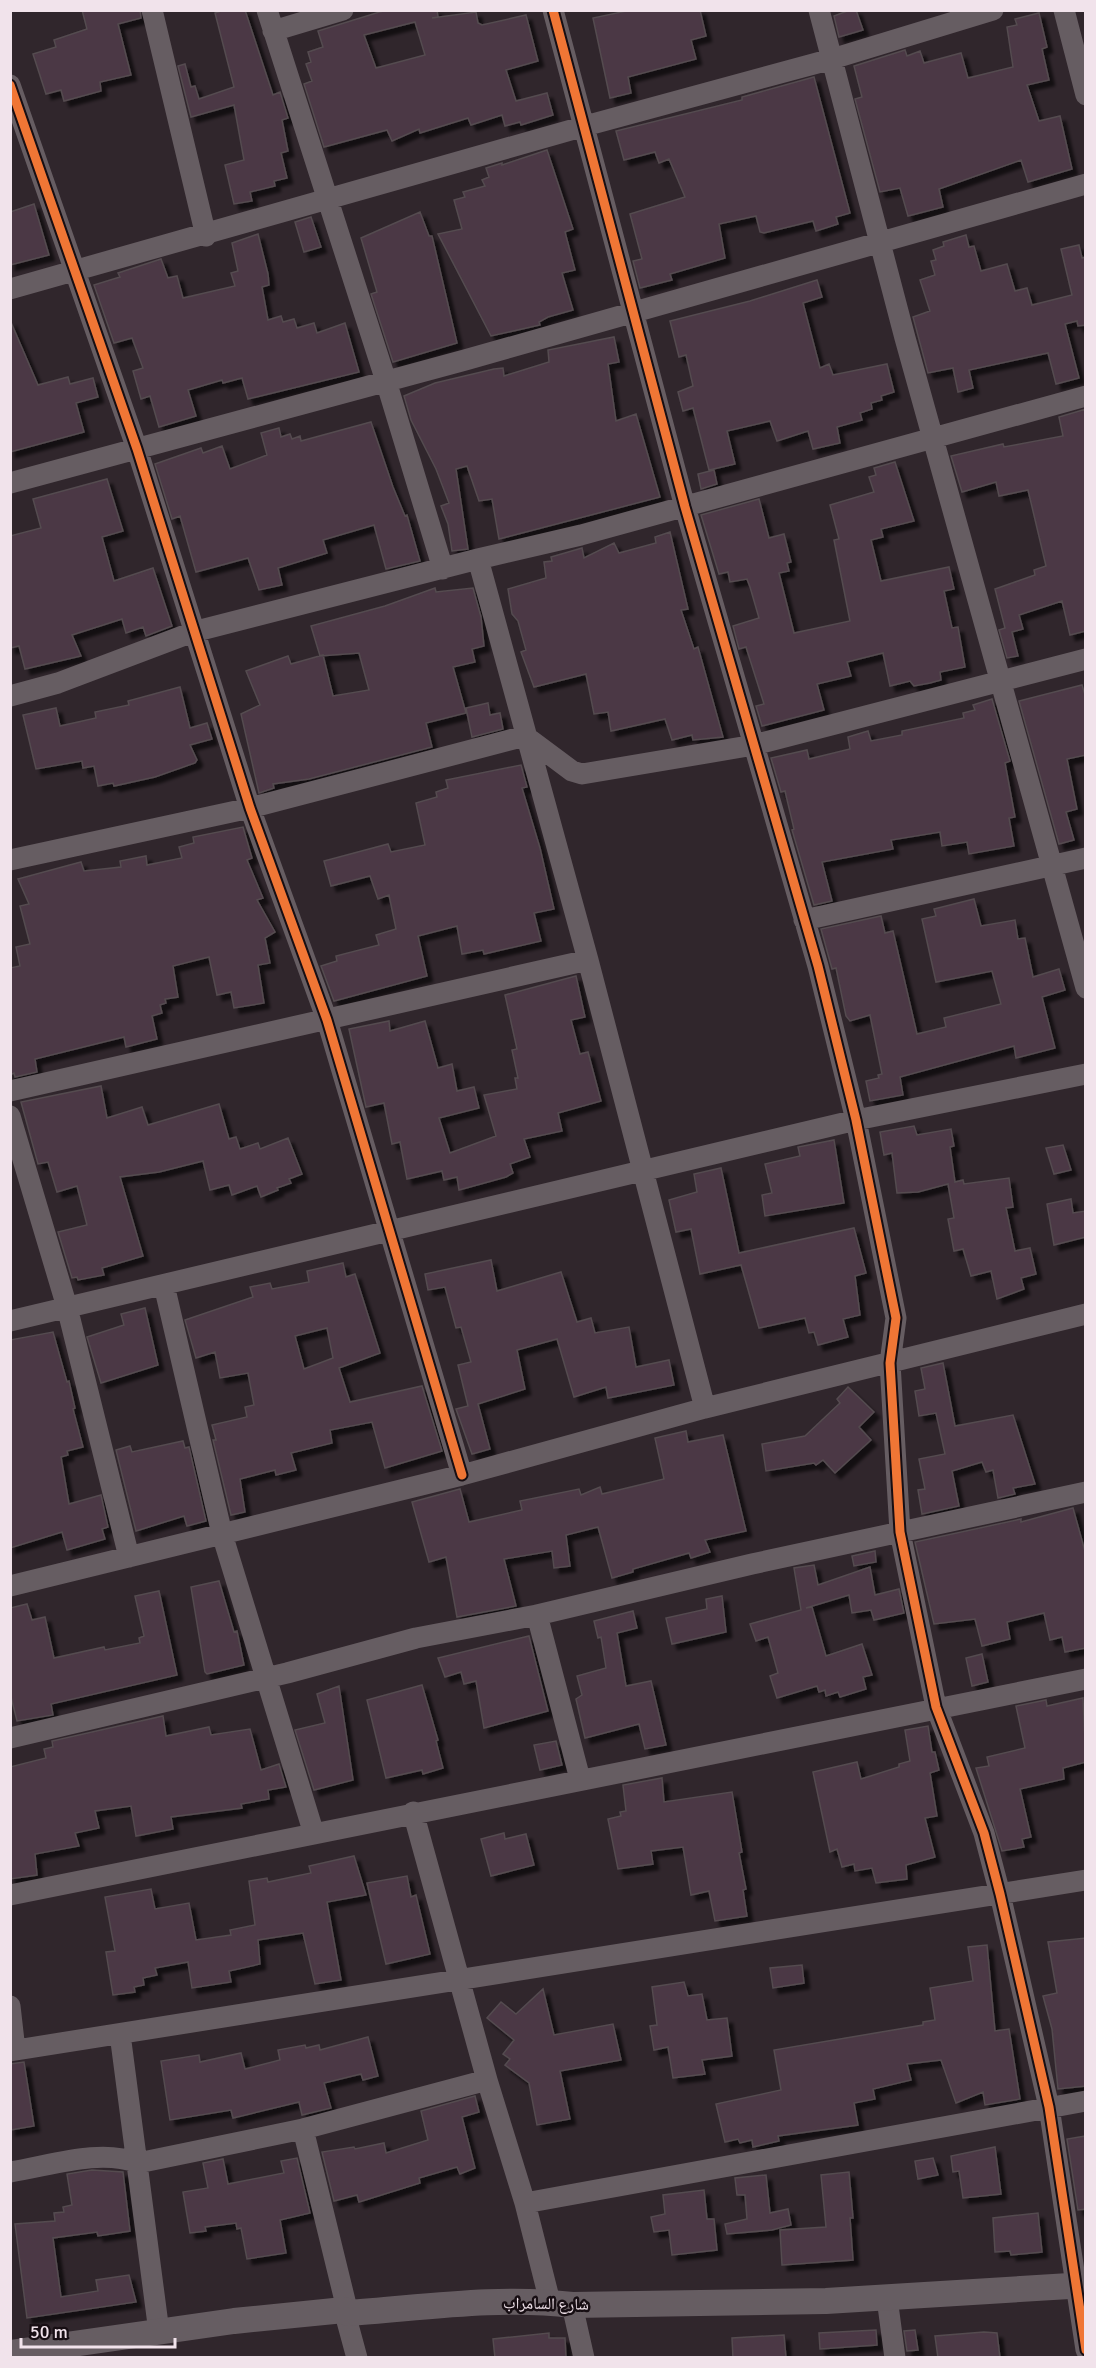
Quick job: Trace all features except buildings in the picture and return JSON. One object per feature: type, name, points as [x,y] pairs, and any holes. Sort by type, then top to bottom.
[{"type":"street","points":[[152,10],[206,236]]},
{"type":"street","points":[[267,10],[386,381],[442,569]]},
{"type":"street","points":[[273,31],[343,10]]},
{"type":"street","points":[[553,10],[685,507],[804,920],[856,1120],[896,1317],[890,1363],[900,1532],[936,1707],[984,1833],[1049,2107],[1080,2285],[1086,2350]]},
{"type":"street","points":[[819,10],[933,440],[1086,988]]},
{"type":"street","points":[[10,290],[206,236],[585,126],[832,59],[993,10]]},
{"type":"street","points":[[1064,10],[1086,94]]},
{"type":"street","points":[[10,85],[137,449],[250,808],[327,1020],[462,1475]]},
{"type":"street","points":[[10,483],[635,312],[1086,184]]},
{"type":"street","points":[[10,696],[58,683],[193,632],[581,535],[933,440],[1086,396]]},
{"type":"street","points":[[478,559],[588,960],[705,1408]]},
{"type":"street","points":[[525,736],[572,771],[582,774],[753,745],[1086,659]]},
{"type":"street","points":[[10,860],[250,808],[525,736]]},
{"type":"street","points":[[804,920],[1086,858]]},
{"type":"street","points":[[10,1091],[588,960]]},
{"type":"street","points":[[10,1321],[856,1120],[1086,1074]]},
{"type":"street","points":[[10,1116],[67,1307],[129,1557]]},
{"type":"street","points":[[164,1285],[222,1534],[268,1676],[314,1834]]},
{"type":"street","points":[[10,1586],[462,1475],[705,1408],[1086,1314]]},
{"type":"street","points":[[10,1738],[416,1638],[537,1615],[1086,1492]]},
{"type":"street","points":[[537,1615],[580,1779]]},
{"type":"street","points":[[10,1895],[1086,1678]]},
{"type":"street","points":[[413,1812],[487,2080],[525,2203],[561,2304],[584,2358]]},
{"type":"street","points":[[10,2006],[13,2050],[1086,1880]]},
{"type":"street","points":[[120,2034],[159,2332]]},
{"type":"street","points":[[10,2172],[98,2157],[123,2157],[138,2163],[303,2129],[487,2080]]},
{"type":"street","points":[[525,2203],[1086,2101]]},
{"type":"street","points":[[303,2129],[357,2358]]},
{"type":"street","name":"شارع السامراب","points":[[10,2353],[107,2349],[159,2332],[346,2312],[466,2304],[887,2298],[1080,2285]]},
{"type":"street","points":[[887,2298],[895,2358]]},
{"type":"cycle path","points":[[553,10],[685,507],[818,966],[856,1120],[896,1318],[890,1363],[900,1532],[936,1707],[984,1833],[1049,2107],[1086,2350]]},
{"type":"cycle path","points":[[10,85],[137,449],[250,808],[327,1020],[462,1475]]}]
